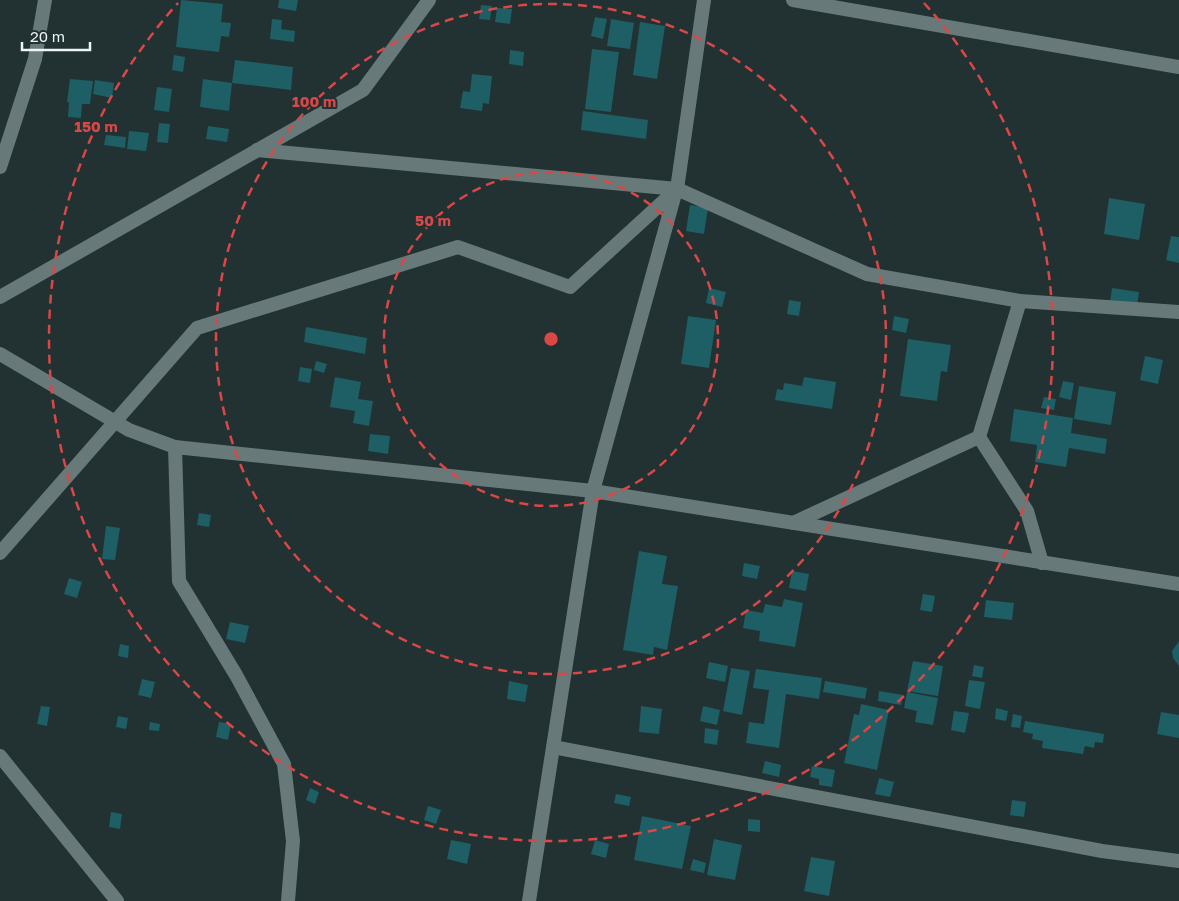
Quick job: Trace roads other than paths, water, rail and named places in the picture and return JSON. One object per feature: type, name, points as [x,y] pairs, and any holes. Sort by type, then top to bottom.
[{"type":"street","points":[[0,167],[35,59],[45,0]]},
{"type":"street","points":[[0,297],[363,90],[429,0]]},
{"type":"street","points":[[529,901],[593,491],[676,189],[704,0]]},
{"type":"street","points":[[792,0],[1179,67]]},
{"type":"street","points":[[257,150],[676,189],[866,274],[1020,301],[1179,312]]},
{"type":"street","points":[[0,553],[197,328],[458,248],[570,287],[676,189]]},
{"type":"street","points":[[793,523],[979,437],[1020,301]]},
{"type":"street","points":[[0,354],[129,430],[175,447],[593,491],[1179,584]]},
{"type":"street","points":[[979,437],[1027,511],[1042,563]]},
{"type":"street","points":[[175,447],[179,581],[236,676],[284,764],[293,841],[288,901]]},
{"type":"street","points":[[553,747],[1102,851],[1179,861]]},
{"type":"street","points":[[0,756],[117,901]]}]
